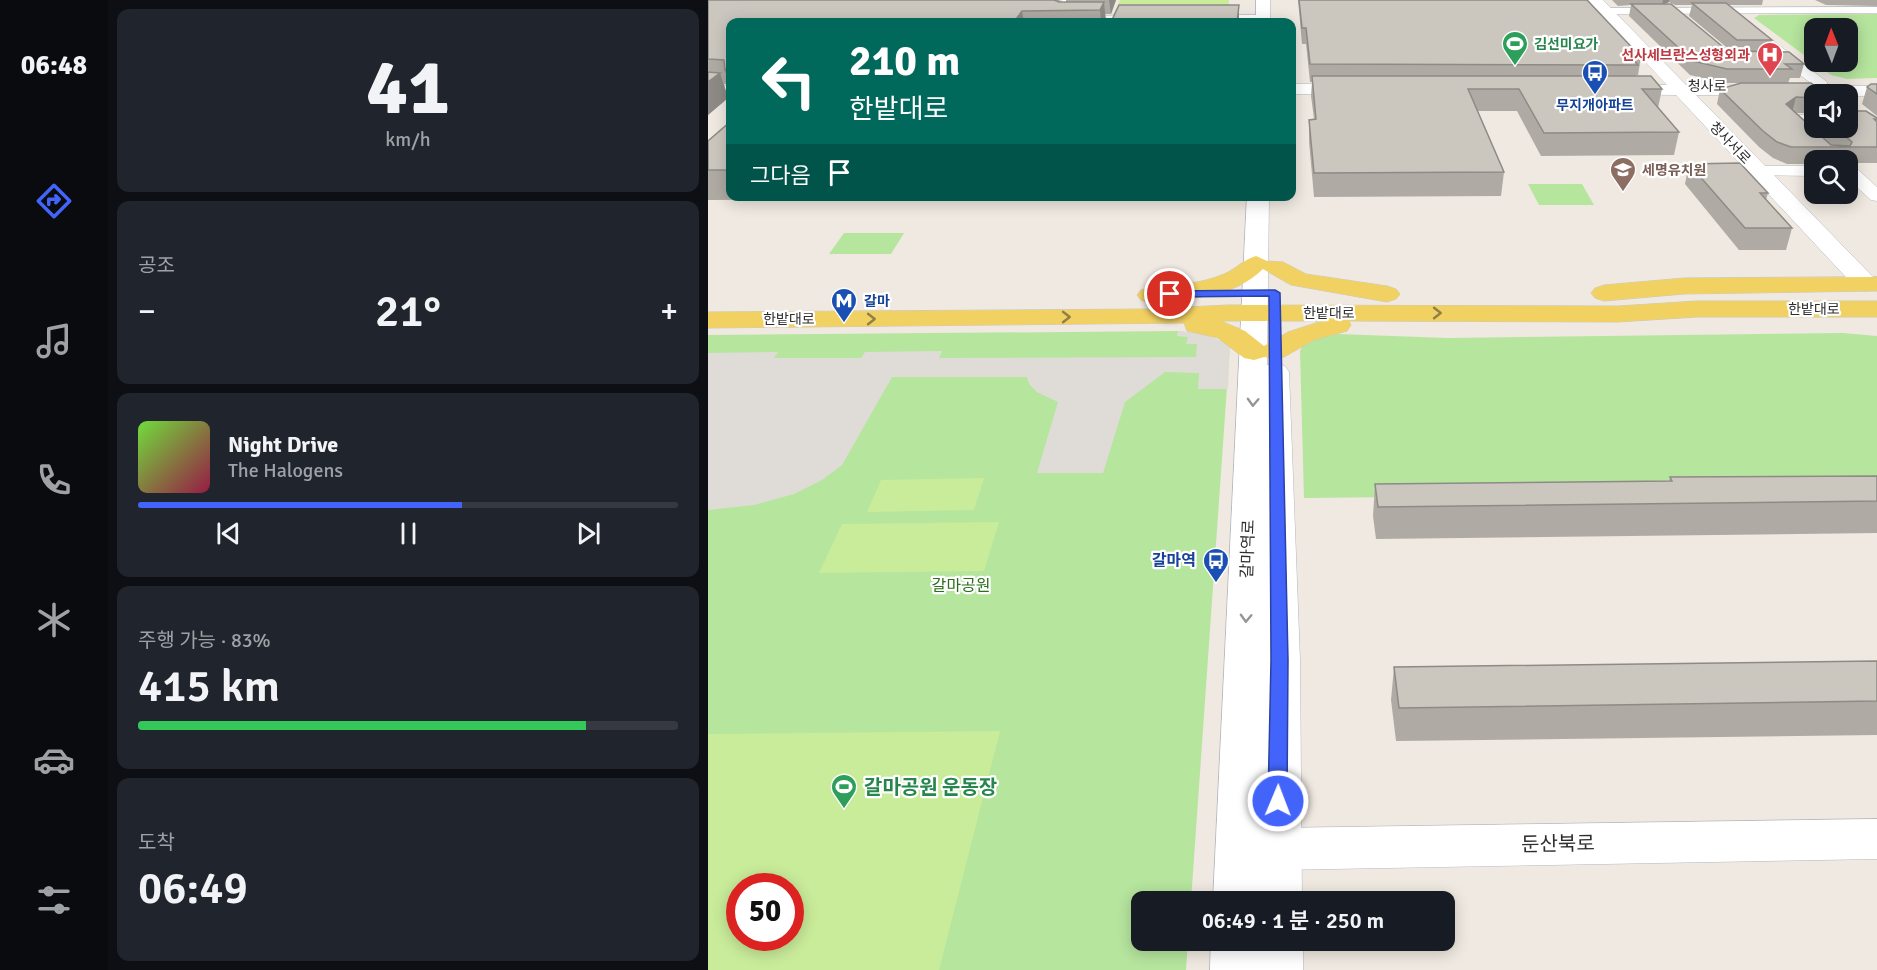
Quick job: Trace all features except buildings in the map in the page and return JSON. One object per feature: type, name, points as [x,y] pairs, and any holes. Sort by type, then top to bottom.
[{"type":"main road","points":[[1246,275],[1265,291],[1300,280],[1391,303],[1307,332],[1264,351],[1220,329],[1166,322],[1149,306],[1246,275]]},
{"type":"main road","name":"한밭대로","points":[[1391,303],[1602,293],[1689,296],[1873,288]]},
{"type":"main road","name":"한밭대로","points":[[708,320],[1149,306],[1265,291],[1391,303],[1618,314],[1697,309],[1877,309]]},
{"type":"main road","name":"한밭대로","points":[[708,300],[1149,306]]},
{"type":"main road","points":[[1618,314],[1696,319],[1877,319]]},
{"type":"street","points":[[1060,18],[1057,17],[1068,0]]},
{"type":"street","points":[[1263,0],[1266,18]]},
{"type":"street","points":[[1268,18],[1276,0]]},
{"type":"street","points":[[1660,0],[1689,25]]},
{"type":"street","points":[[1713,0],[1820,84]]},
{"type":"street","points":[[1804,0],[1820,11]]},
{"type":"street","points":[[1600,6],[1673,11],[1877,10]]},
{"type":"street","name":"청사서로","points":[[1600,6],[1873,288]]},
{"type":"street","points":[[1766,60],[1790,60]]},
{"type":"street","name":"청사로","points":[[1858,87],[1877,85]]},
{"type":"street","points":[[1296,89],[1374,89]]},
{"type":"street","name":"청사로","points":[[1604,89],[1804,90]]},
{"type":"street","points":[[708,92],[726,91]]},
{"type":"street","name":"청사로","points":[[1858,91],[1877,91]]},
{"type":"street","points":[[1804,120],[1792,120],[1804,131]]},
{"type":"street","points":[[1812,138],[1826,150]]},
{"type":"street","points":[[1858,170],[1877,170]]},
{"type":"street","points":[[1758,171],[1804,171]]},
{"type":"street","points":[[1858,179],[1877,196]]},
{"type":"street","name":"갈마역로","points":[[1258,201],[1265,291]]},
{"type":"street","name":"갈마역로","points":[[1242,891],[1258,849],[1265,291],[1273,201]]},
{"type":"street","name":"둔산북로","points":[[1258,849],[1877,839]]},
{"type":"street","name":"갈마역로","points":[[1258,849],[1273,891]]},
{"type":"street","points":[[1236,970],[1237,951]]},
{"type":"street","points":[[1277,951],[1277,970]]},
{"type":"green space","points":[[1120,0],[1229,0],[1228,16],[1113,16]]},
{"type":"green space","points":[[1877,14],[1877,78],[1847,79],[1827,72],[1858,72],[1858,18],[1804,18],[1804,55],[1754,18],[1759,15]]},
{"type":"green space","points":[[1528,184],[1582,184],[1594,205],[1539,205]]},
{"type":"green space","points":[[844,233],[904,233],[891,254],[829,254]]},
{"type":"green space","name":"갈마공원","points":[[1178,331],[1201,334],[1230,344],[1192,891],[1131,891],[1131,951],[1187,951],[1186,970],[708,970],[708,335]]},
{"type":"green space","points":[[1843,333],[1877,336],[1877,492],[1304,498],[1300,351],[1304,343],[1314,337],[1338,334],[1447,338]]},
{"type":"green space","points":[[984,478],[974,510],[867,512],[881,480]]},
{"type":"green space","points":[[999,522],[984,571],[819,573],[842,524]]},
{"type":"green space","name":"갈마공원 운동장","points":[[1000,731],[939,970],[708,970],[708,734]]},
{"type":"shaded area","points":[[1178,331],[1201,334],[1230,344],[1228,389],[1198,389],[1199,373],[1165,372],[1125,402],[1103,473],[1037,473],[1058,402],[1037,392],[1029,384],[1027,377],[892,377],[842,465],[822,480],[794,494],[754,505],[708,510],[708,353],[778,352],[774,358],[861,358],[865,352],[942,351],[939,358],[1196,357],[1197,344],[1186,344],[1188,337],[1177,336]]},
{"type":"place","name":"김선미요가","points":[[1515,67]]},
{"type":"place","name":"선사세브란스성형외과","points":[[1770,78]]},
{"type":"place","name":"무지개아파트","points":[[1595,96]]},
{"type":"place","name":"세명유치원","points":[[1623,193]]},
{"type":"place","name":"갈마","points":[[844,324]]},
{"type":"place","name":"갈마역","points":[[1216,584]]},
{"type":"place","name":"갈마공원 운동장","points":[[844,810]]},
{"type":"route","points":[[1170,294],[1275,293],[1280,660],[1278,801]]}]
